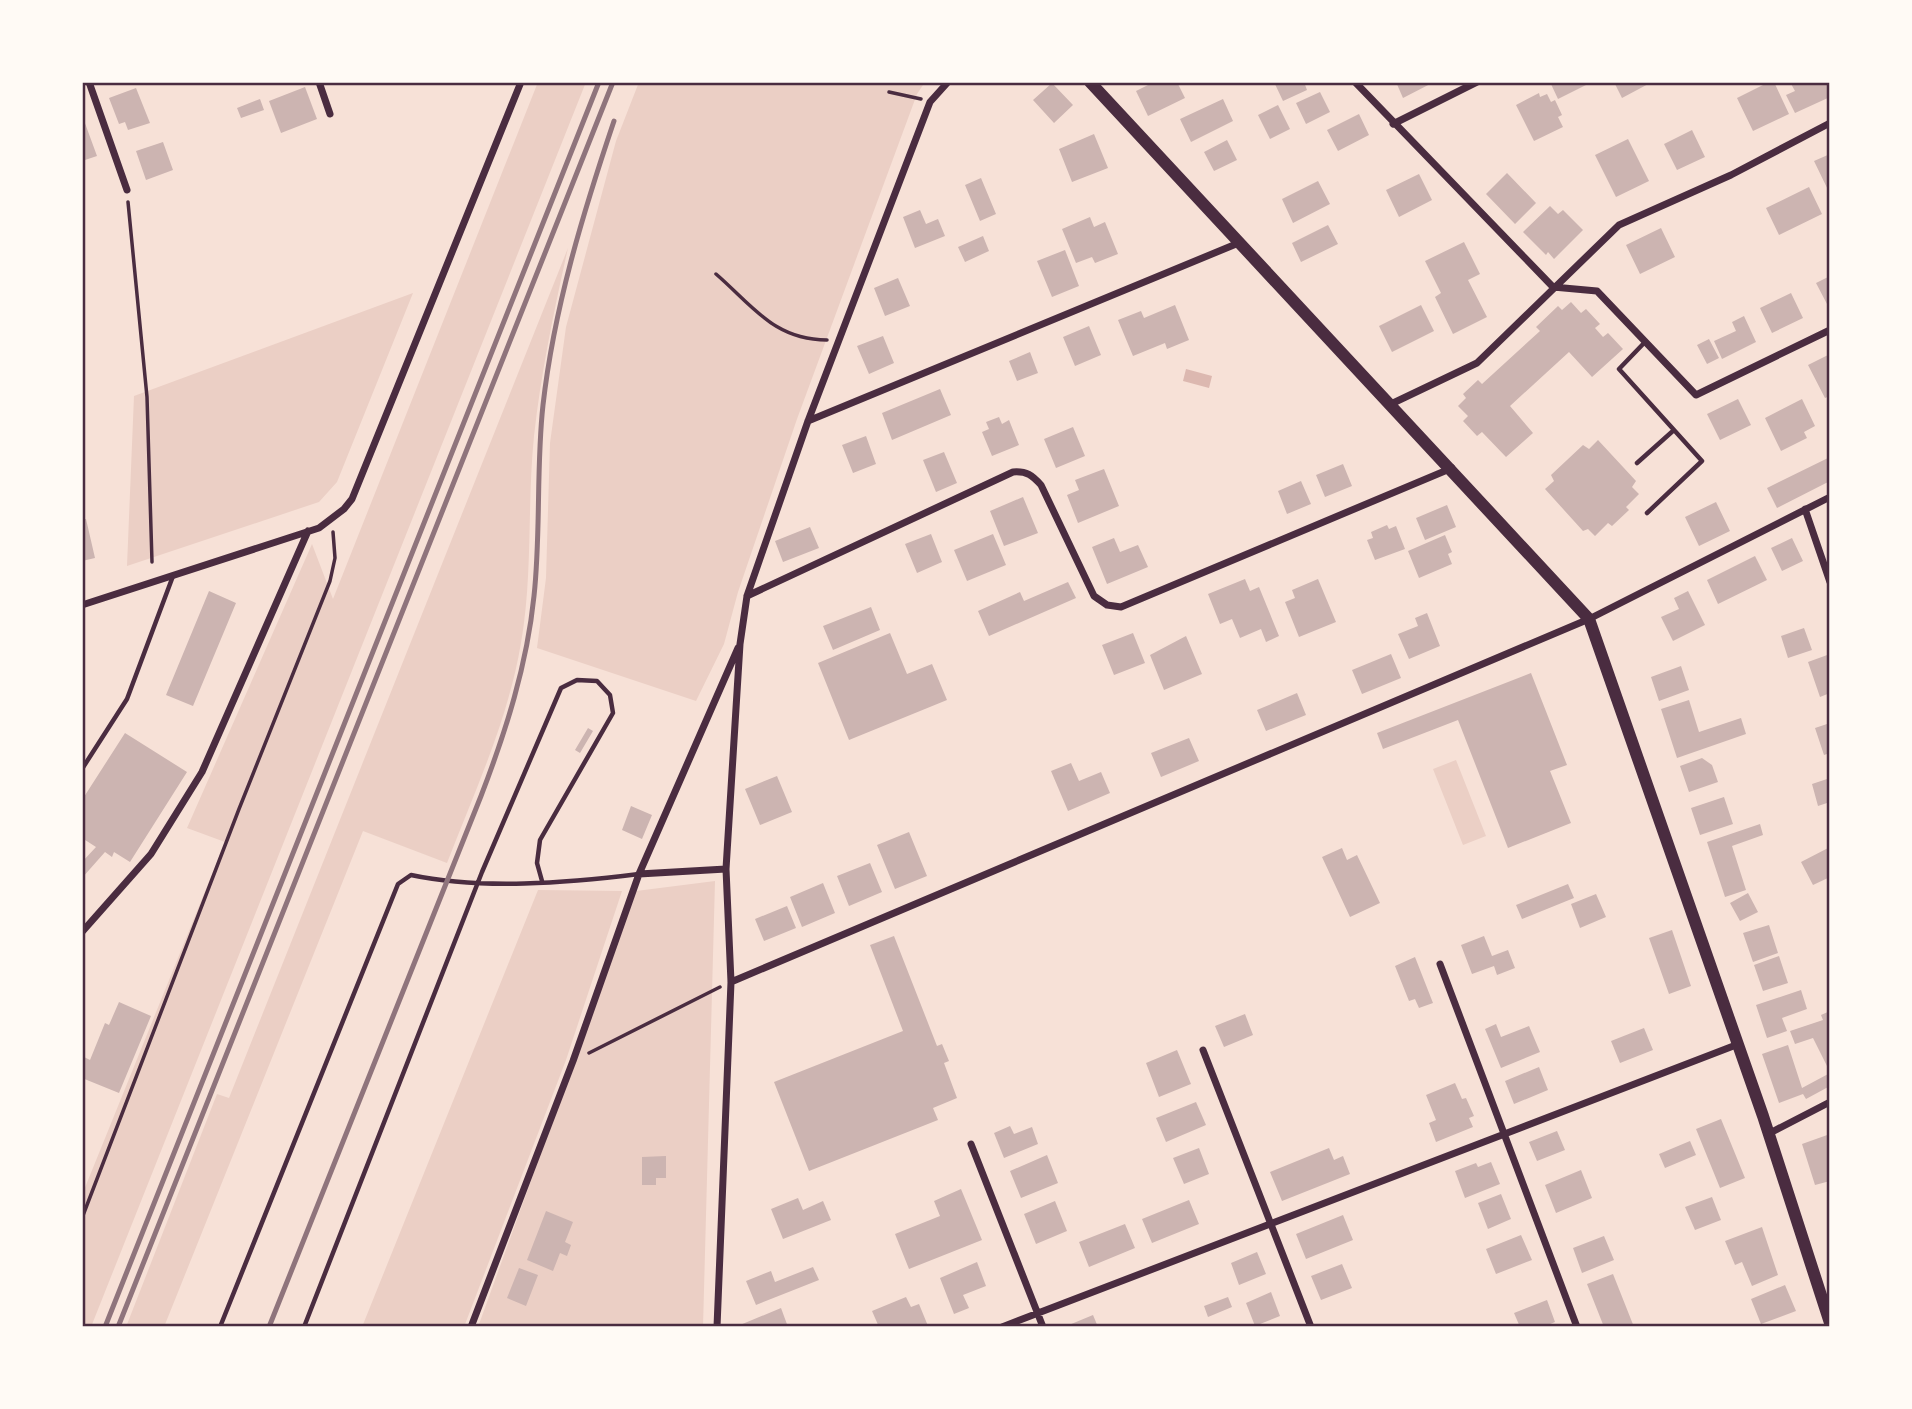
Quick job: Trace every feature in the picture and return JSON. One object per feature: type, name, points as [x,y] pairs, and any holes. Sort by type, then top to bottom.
[{"type":"main road","points":[[1090,82],[1452,468],[1589,619],[1768,1135],[1830,1323]]},
{"type":"street","points":[[89,82],[127,190]]},
{"type":"street","points":[[319,82],[330,114]]},
{"type":"street","points":[[82,605],[308,531],[332,520],[352,499],[522,82]]},
{"type":"street","points":[[718,1327],[731,982],[726,869],[740,644],[747,596],[808,421],[930,102],[947,82]]},
{"type":"street","points":[[1355,82],[1553,288],[1597,291],[1696,394],[1830,330]]},
{"type":"street","points":[[1393,124],[1477,82]]},
{"type":"street","points":[[1391,404],[1476,363],[1619,225],[1731,175],[1830,123]]},
{"type":"street","points":[[808,421],[1241,242]]},
{"type":"street","points":[[747,596],[1013,472],[1022,471],[1030,474],[1041,485],[1094,596],[1107,605],[1121,607],[1452,468]]},
{"type":"street","points":[[731,982],[1589,619],[1830,497]]},
{"type":"street","points":[[1805,509],[1830,582]]},
{"type":"street","points":[[82,932],[151,854],[202,772],[308,531]]},
{"type":"street","points":[[471,1327],[573,1061],[639,874],[740,644]]},
{"type":"street","points":[[639,874],[726,869]]},
{"type":"street","points":[[1440,964],[1577,1327]]},
{"type":"street","points":[[1002,1327],[1736,1045]]},
{"type":"street","points":[[1203,1050],[1311,1327]]},
{"type":"street","points":[[1768,1135],[1830,1102]]},
{"type":"street","points":[[971,1144],[1043,1327]]},
{"type":"lane","points":[[1645,342],[1619,369],[1702,461],[1647,513]]},
{"type":"lane","points":[[1637,463],[1674,430]]},
{"type":"lane","points":[[82,769],[127,699],[174,576]]},
{"type":"lane","points":[[304,1327],[478,882],[561,688],[577,680],[597,681],[610,695],[613,713],[540,840],[537,863],[541,881]]},
{"type":"lane","points":[[220,1327],[398,884],[411,875],[446,883],[541,881],[639,874]]},
{"type":"path","points":[[889,92],[905,96]]},
{"type":"path","points":[[127,190],[147,397],[152,562]]},
{"type":"path","points":[[716,274],[776,327],[801,339],[839,340]]},
{"type":"path","points":[[82,1218],[239,808],[330,581],[335,558],[332,520]]},
{"type":"path","points":[[573,1061],[731,982]]},
{"type":"shaded area","points":[[538,82],[586,82],[91,1327],[82,1327],[82,1195],[225,842],[187,828],[312,544],[333,599]]},
{"type":"shaded area","points":[[639,82],[925,82],[917,94],[797,419],[738,592],[724,644],[696,701],[537,648],[546,578],[550,443],[566,327],[616,141]]},
{"type":"shaded area","points":[[568,248],[548,342],[534,436],[529,565],[521,643],[499,727],[447,863],[363,831],[164,1327],[126,1327],[217,1094],[229,1098]]},
{"type":"shaded area","points":[[413,293],[337,482],[319,502],[127,566],[134,396]]},
{"type":"shaded area","points":[[1186,369],[1212,376],[1209,388],[1183,381]]},
{"type":"shaded area","points":[[1456,760],[1486,836],[1463,845],[1433,769]]},
{"type":"shaded area","points":[[715,881],[703,1327],[478,1327],[636,891]]},
{"type":"shaded area","points":[[538,890],[622,891],[566,1060],[464,1327],[362,1327]]},
{"type":"building","points":[[1154,82],[1177,82],[1185,98],[1148,116],[1136,91]]},
{"type":"building","points":[[1274,82],[1304,82],[1307,90],[1283,101]]},
{"type":"building","points":[[1396,82],[1434,82],[1403,98]]},
{"type":"building","points":[[1550,82],[1592,82],[1558,99]]},
{"type":"building","points":[[1614,82],[1652,82],[1622,98]]},
{"type":"building","points":[[1774,82],[1789,114],[1753,131],[1737,98]]},
{"type":"building","points":[[1790,82],[1828,82],[1830,97],[1795,113],[1786,95],[1795,91]]},
{"type":"building","points":[[1052,83],[1073,105],[1054,123],[1033,100]]},
{"type":"building","points":[[305,87],[317,119],[281,133],[269,101]]},
{"type":"building","points":[[136,88],[150,123],[128,130],[125,122],[119,124],[109,98]]},
{"type":"building","points":[[1320,92],[1330,112],[1306,124],[1296,103]]},
{"type":"building","points":[[1539,93],[1540,97],[1547,94],[1551,102],[1555,100],[1562,115],[1558,117],[1563,127],[1534,141],[1516,105]]},
{"type":"building","points":[[260,99],[264,110],[241,118],[237,108]]},
{"type":"building","points":[[1223,99],[1233,121],[1191,142],[1180,119]]},
{"type":"building","points":[[1278,105],[1290,129],[1270,139],[1258,115]]},
{"type":"building","points":[[1359,114],[1369,135],[1338,151],[1327,130]]},
{"type":"building","points":[[82,115],[97,156],[82,161]]},
{"type":"building","points":[[1692,130],[1705,157],[1677,170],[1664,144]]},
{"type":"building","points":[[1094,134],[1108,168],[1072,182],[1059,149]]},
{"type":"building","points":[[1628,139],[1649,181],[1616,197],[1595,155]]},
{"type":"building","points":[[1227,140],[1237,160],[1214,171],[1204,152]]},
{"type":"building","points":[[163,142],[173,170],[146,180],[136,151]]},
{"type":"building","points":[[1830,154],[1830,194],[1814,161]]},
{"type":"building","points":[[1507,173],[1536,203],[1515,224],[1486,194]]},
{"type":"building","points":[[1419,174],[1432,200],[1399,217],[1386,190]]},
{"type":"building","points":[[981,178],[996,214],[980,221],[965,185]]},
{"type":"building","points":[[1318,181],[1330,204],[1293,223],[1282,199]]},
{"type":"building","points":[[1809,187],[1822,214],[1779,235],[1766,208]]},
{"type":"building","points":[[1550,206],[1558,214],[1563,210],[1583,230],[1554,259],[1548,252],[1546,255],[1523,232]]},
{"type":"building","points":[[920,210],[926,224],[938,219],[945,236],[915,248],[903,217]]},
{"type":"building","points":[[1090,217],[1094,227],[1105,222],[1118,254],[1095,263],[1092,257],[1076,263],[1062,229]]},
{"type":"building","points":[[1328,225],[1338,244],[1301,262],[1292,243]]},
{"type":"building","points":[[1661,228],[1675,257],[1640,274],[1626,245]]},
{"type":"building","points":[[983,236],[989,251],[965,262],[958,247]]},
{"type":"building","points":[[1464,242],[1480,274],[1468,280],[1487,317],[1453,334],[1435,297],[1441,293],[1425,261]]},
{"type":"building","points":[[1065,250],[1079,286],[1052,297],[1037,261]]},
{"type":"building","points":[[1830,276],[1830,303],[1827,304],[1816,283]]},
{"type":"building","points":[[898,278],[910,306],[885,316],[874,288]]},
{"type":"building","points":[[1791,293],[1803,318],[1772,333],[1760,308]]},
{"type":"building","points":[[1571,302],[1581,313],[1586,309],[1600,324],[1595,328],[1603,337],[1608,333],[1623,349],[1592,377],[1569,352],[1510,406],[1533,433],[1506,457],[1482,432],[1477,436],[1463,421],[1468,416],[1458,406],[1466,398],[1463,394],[1478,380],[1482,384],[1540,331],[1536,327],[1558,306],[1562,310]]},
{"type":"building","points":[[1175,305],[1189,340],[1167,349],[1165,343],[1133,356],[1118,320],[1141,311],[1144,318]]},
{"type":"building","points":[[1421,305],[1434,331],[1392,352],[1379,326]]},
{"type":"building","points":[[1744,316],[1756,342],[1722,359],[1714,341],[1736,331],[1732,322]]},
{"type":"building","points":[[1089,326],[1101,355],[1075,366],[1063,337]]},
{"type":"building","points":[[883,336],[894,363],[869,374],[857,346]]},
{"type":"building","points":[[1709,339],[1719,358],[1707,364],[1697,345]]},
{"type":"building","points":[[1030,352],[1038,373],[1017,381],[1009,361]]},
{"type":"building","points":[[1830,354],[1830,396],[1825,398],[1808,365]]},
{"type":"building","points":[[940,389],[951,415],[892,440],[882,413]]},
{"type":"building","points":[[1738,399],[1751,425],[1720,440],[1707,414]]},
{"type":"building","points":[[1802,399],[1815,426],[1804,432],[1807,438],[1781,451],[1765,418]]},
{"type":"building","points":[[999,417],[1002,424],[1009,420],[1019,445],[992,456],[982,432],[989,429],[986,422]]},
{"type":"building","points":[[1073,427],[1085,456],[1056,468],[1044,439]]},
{"type":"building","points":[[866,436],[876,464],[853,473],[842,445]]},
{"type":"building","points":[[1598,440],[1636,481],[1632,487],[1639,494],[1626,507],[1629,510],[1612,526],[1608,523],[1595,536],[1588,529],[1583,531],[1545,489],[1554,481],[1551,475],[1583,445],[1589,449]]},
{"type":"building","points":[[944,452],[957,483],[936,492],[923,460]]},
{"type":"building","points":[[1830,457],[1830,481],[1777,508],[1767,488]]},
{"type":"building","points":[[1343,464],[1352,486],[1325,497],[1316,475]]},
{"type":"building","points":[[1104,469],[1119,506],[1078,523],[1067,495],[1079,490],[1075,480]]},
{"type":"building","points":[[1301,481],[1311,504],[1287,514],[1278,491]]},
{"type":"building","points":[[1023,497],[1038,533],[1004,546],[990,511]]},
{"type":"building","points":[[1716,502],[1730,531],[1699,546],[1685,517]]},
{"type":"building","points":[[1447,505],[1456,527],[1425,540],[1416,518]]},
{"type":"building","points":[[82,519],[86,519],[95,558],[82,561]]},
{"type":"building","points":[[1387,525],[1389,529],[1396,526],[1405,549],[1375,560],[1367,540],[1373,538],[1371,532]]},
{"type":"building","points":[[810,527],[819,548],[783,562],[775,541]]},
{"type":"building","points":[[931,534],[942,562],[917,573],[905,544]]},
{"type":"building","points":[[993,534],[1006,565],[967,581],[954,550]]},
{"type":"building","points":[[1445,535],[1452,552],[1448,554],[1452,564],[1419,578],[1408,551]]},
{"type":"building","points":[[1114,538],[1120,552],[1138,545],[1148,567],[1107,584],[1092,547]]},
{"type":"building","points":[[1792,538],[1803,561],[1782,571],[1771,548]]},
{"type":"building","points":[[1755,556],[1767,580],[1718,604],[1707,580]]},
{"type":"building","points":[[1245,579],[1250,591],[1259,587],[1279,636],[1266,642],[1261,629],[1240,638],[1232,619],[1220,624],[1208,594]]},
{"type":"building","points":[[1318,579],[1336,622],[1299,637],[1285,602],[1295,598],[1292,590]]},
{"type":"building","points":[[1068,582],[1076,598],[989,636],[978,611],[1020,592],[1024,601]]},
{"type":"building","points":[[209,591],[236,603],[193,706],[166,695]]},
{"type":"building","points":[[1688,591],[1705,625],[1673,641],[1661,617],[1679,609],[1674,598]]},
{"type":"building","points":[[871,607],[880,630],[833,650],[823,626]]},
{"type":"building","points":[[1427,613],[1440,646],[1409,659],[1398,634],[1418,626],[1415,618]]},
{"type":"building","points":[[1804,628],[1812,650],[1788,658],[1781,636]]},
{"type":"building","points":[[890,633],[907,674],[932,664],[947,700],[849,740],[818,663]]},
{"type":"building","points":[[1133,633],[1145,663],[1114,675],[1102,645]]},
{"type":"building","points":[[1186,636],[1202,674],[1164,690],[1150,655]]},
{"type":"building","points":[[1391,654],[1401,678],[1362,694],[1352,670]]},
{"type":"building","points":[[1830,654],[1830,693],[1820,697],[1808,662]]},
{"type":"building","points":[[1681,666],[1689,690],[1659,701],[1651,677]]},
{"type":"building","points":[[1531,673],[1567,765],[1550,771],[1571,823],[1508,848],[1458,720],[1383,749],[1377,733]]},
{"type":"building","points":[[1297,693],[1306,715],[1266,731],[1257,710]]},
{"type":"building","points":[[1689,700],[1699,732],[1741,718],[1746,734],[1677,758],[1661,709]]},
{"type":"building","points":[[1830,723],[1830,753],[1824,755],[1815,728]]},
{"type":"building","points":[[588,728],[593,731],[580,753],[575,750]]},
{"type":"building","points":[[125,733],[187,772],[130,862],[114,852],[112,857],[105,852],[82,878],[82,862],[96,847],[82,838],[82,800]]},
{"type":"building","points":[[1189,738],[1199,761],[1161,777],[1151,753]]},
{"type":"building","points":[[1702,758],[1712,765],[1718,782],[1689,792],[1680,766]]},
{"type":"building","points":[[1071,763],[1079,781],[1101,772],[1110,793],[1068,811],[1051,771]]},
{"type":"building","points":[[777,776],[792,812],[760,825],[745,789]]},
{"type":"building","points":[[1830,778],[1830,802],[1818,806],[1812,784]]},
{"type":"building","points":[[1724,797],[1733,824],[1700,835],[1691,808]]},
{"type":"building","points":[[631,806],[652,815],[642,839],[622,830]]},
{"type":"building","points":[[1760,824],[1763,835],[1732,846],[1746,890],[1725,897],[1707,842]]},
{"type":"building","points":[[909,832],[927,876],[895,889],[877,845]]},
{"type":"building","points":[[1830,847],[1830,877],[1813,885],[1801,862]]},
{"type":"building","points":[[1342,848],[1347,860],[1357,855],[1380,903],[1350,917],[1322,857]]},
{"type":"building","points":[[870,863],[882,892],[849,906],[837,876]]},
{"type":"building","points":[[823,883],[835,913],[802,927],[790,897]]},
{"type":"building","points":[[1568,884],[1574,898],[1522,919],[1516,905]]},
{"type":"building","points":[[1748,893],[1758,912],[1740,921],[1730,903]]},
{"type":"building","points":[[1596,894],[1606,917],[1580,928],[1571,904]]},
{"type":"building","points":[[787,906],[796,928],[764,941],[755,919]]},
{"type":"building","points":[[1769,925],[1778,953],[1753,962],[1743,933]]},
{"type":"building","points":[[1672,930],[1691,986],[1669,994],[1649,938]]},
{"type":"building","points":[[894,936],[937,1046],[942,1044],[949,1061],[944,1063],[957,1098],[933,1108],[938,1120],[809,1171],[774,1082],[903,1031],[870,945]]},
{"type":"building","points":[[1484,936],[1492,956],[1508,950],[1515,968],[1497,975],[1494,966],[1472,974],[1461,945]]},
{"type":"building","points":[[1779,956],[1788,983],[1763,991],[1754,965]]},
{"type":"building","points":[[1415,957],[1433,1003],[1419,1008],[1415,999],[1409,1001],[1395,966]]},
{"type":"building","points":[[1801,990],[1807,1009],[1782,1018],[1787,1031],[1767,1038],[1756,1005]]},
{"type":"building","points":[[119,1002],[151,1016],[119,1093],[82,1078],[82,1056],[90,1060],[105,1023],[109,1025]]},
{"type":"building","points":[[1830,1011],[1830,1072],[1813,1038],[1795,1044],[1790,1031],[1823,1020],[1821,1015]]},
{"type":"building","points":[[1245,1014],[1253,1035],[1224,1047],[1215,1026]]},
{"type":"building","points":[[1496,1024],[1501,1037],[1529,1026],[1540,1052],[1501,1068],[1485,1029]]},
{"type":"building","points":[[1644,1028],[1653,1050],[1620,1063],[1611,1041]]},
{"type":"building","points":[[1788,1045],[1802,1088],[1830,1073],[1830,1086],[1806,1099],[1803,1094],[1779,1103],[1762,1054]]},
{"type":"building","points":[[1177,1050],[1191,1084],[1159,1097],[1146,1063]]},
{"type":"building","points":[[1539,1067],[1548,1090],[1514,1104],[1505,1081]]},
{"type":"building","points":[[1455,1083],[1474,1116],[1469,1118],[1473,1127],[1436,1142],[1429,1123],[1436,1120],[1426,1095]]},
{"type":"building","points":[[1196,1102],[1206,1125],[1166,1142],[1156,1118]]},
{"type":"building","points":[[1721,1119],[1745,1178],[1720,1188],[1696,1129]]},
{"type":"building","points":[[1010,1126],[1014,1134],[1032,1127],[1038,1144],[1004,1158],[994,1133]]},
{"type":"building","points":[[1557,1131],[1565,1150],[1537,1161],[1529,1142]]},
{"type":"building","points":[[1830,1134],[1830,1181],[1815,1185],[1802,1144]]},
{"type":"building","points":[[1690,1141],[1696,1155],[1665,1168],[1659,1154]]},
{"type":"building","points":[[1199,1148],[1209,1174],[1184,1184],[1173,1158]]},
{"type":"building","points":[[1329,1148],[1334,1160],[1343,1156],[1350,1174],[1282,1201],[1270,1172]]},
{"type":"building","points":[[1047,1155],[1058,1183],[1021,1198],[1010,1171]]},
{"type":"building","points":[[666,1156],[666,1178],[656,1178],[656,1185],[642,1185],[642,1157]]},
{"type":"building","points":[[1491,1162],[1500,1184],[1465,1198],[1455,1171],[1476,1163],[1478,1167]]},
{"type":"building","points":[[1581,1170],[1592,1198],[1556,1213],[1545,1185]]},
{"type":"building","points":[[961,1189],[982,1240],[909,1269],[895,1234],[940,1216],[934,1201]]},
{"type":"building","points":[[1501,1194],[1511,1219],[1488,1229],[1478,1203]]},
{"type":"building","points":[[1712,1197],[1721,1220],[1695,1230],[1685,1207]]},
{"type":"building","points":[[798,1198],[803,1210],[823,1201],[831,1220],[783,1239],[771,1209]]},
{"type":"building","points":[[1189,1200],[1199,1224],[1152,1243],[1142,1219]]},
{"type":"building","points":[[1055,1201],[1067,1231],[1036,1244],[1024,1214]]},
{"type":"building","points":[[546,1211],[573,1222],[565,1242],[571,1245],[567,1256],[560,1253],[553,1271],[527,1260]]},
{"type":"building","points":[[1343,1215],[1353,1240],[1306,1259],[1296,1234]]},
{"type":"building","points":[[1125,1224],[1135,1248],[1089,1267],[1079,1242]]},
{"type":"building","points":[[1762,1227],[1778,1275],[1752,1286],[1742,1262],[1735,1265],[1725,1241]]},
{"type":"building","points":[[1521,1235],[1532,1260],[1496,1274],[1486,1249]]},
{"type":"building","points":[[1604,1236],[1614,1260],[1582,1273],[1573,1248]]},
{"type":"building","points":[[1257,1252],[1266,1274],[1239,1285],[1231,1263]]},
{"type":"building","points":[[977,1262],[986,1286],[963,1295],[969,1308],[954,1314],[940,1278]]},
{"type":"building","points":[[1342,1264],[1352,1288],[1321,1300],[1311,1276]]},
{"type":"building","points":[[813,1267],[819,1280],[756,1305],[746,1281],[771,1271],[775,1282]]},
{"type":"building","points":[[519,1268],[538,1275],[526,1306],[507,1298]]},
{"type":"building","points":[[1613,1274],[1634,1327],[1604,1327],[1587,1284]]},
{"type":"building","points":[[1785,1285],[1796,1311],[1761,1324],[1751,1299]]},
{"type":"building","points":[[1271,1292],[1280,1316],[1255,1326],[1246,1303]]},
{"type":"building","points":[[906,1297],[911,1307],[919,1304],[928,1326],[879,1327],[872,1311]]},
{"type":"building","points":[[1228,1297],[1232,1307],[1208,1317],[1204,1306]]},
{"type":"building","points":[[1547,1300],[1555,1322],[1543,1327],[1520,1327],[1514,1313]]},
{"type":"building","points":[[781,1308],[788,1327],[740,1325]]},
{"type":"building","points":[[1093,1315],[1098,1327],[1064,1327]]},
{"type":"railway","points":[[105,1327],[599,82]]},
{"type":"railway","points":[[118,1327],[613,82]]},
{"type":"railway","points":[[269,1327],[481,796],[514,698],[534,596],[541,429],[554,333],[571,261],[614,121]]}]
